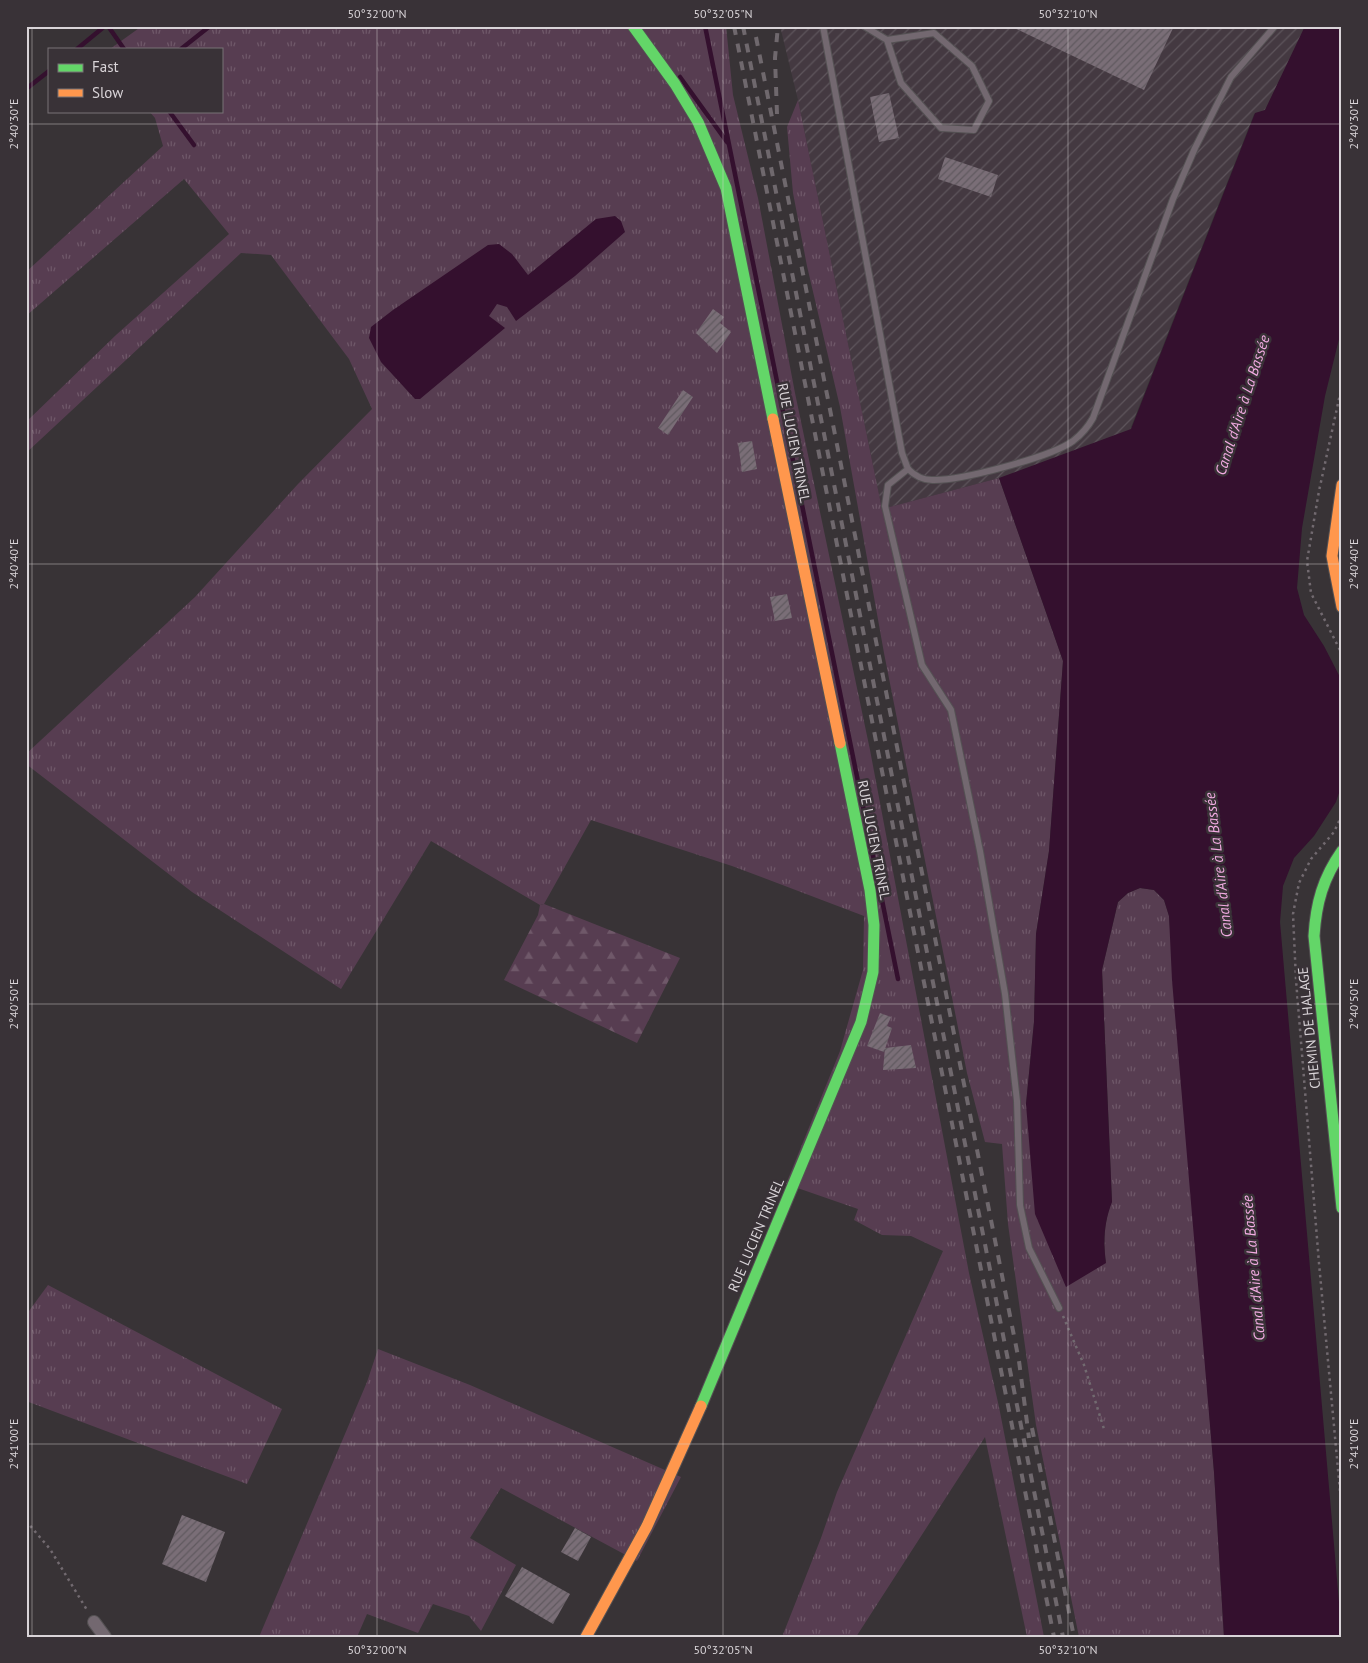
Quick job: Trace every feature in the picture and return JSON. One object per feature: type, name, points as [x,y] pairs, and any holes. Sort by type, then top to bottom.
[{"type":"street","name":"RUE LUCIEN TRINEL","points":[[586,1637],[647,1526],[712,1379],[861,1022],[871,988],[876,946],[870,890],[726,188],[711,144],[690,105],[633,26]]},
{"type":"street","points":[[1342,485],[1332,556],[1342,606]]},
{"type":"street","name":"CHEMIN DE HALAGE","points":[[1342,851],[1326,874],[1316,902],[1314,936],[1342,1208]]},
{"type":"street","points":[[94,1622],[105,1637]]},
{"type":"lane","points":[[823,26],[902,453],[908,470],[922,479],[933,480],[989,470],[1058,449],[1086,430],[1093,418],[1173,199],[1195,148],[1231,76],[1274,26]]},
{"type":"lane","points":[[864,26],[887,40],[934,33],[972,66],[989,101],[974,130],[941,128],[901,83],[887,40]]},
{"type":"lane","points":[[908,470],[888,485],[885,506],[922,665],[951,710],[980,851],[1005,994],[1017,1100],[1020,1205],[1029,1248],[1060,1308]]},
{"type":"path","points":[[1342,815],[1334,832],[1311,859],[1298,883],[1293,914],[1296,980],[1317,1243],[1342,1513]]},
{"type":"path","points":[[1060,1308],[1084,1365],[1104,1429]]},
{"type":"path","points":[[26,1521],[50,1549],[94,1622]]},
{"type":"shaded area","points":[[780,26],[1306,26],[1265,110],[1254,114],[1131,427],[1199,473],[999,478],[882,509],[798,100]]},
{"type":"green space","points":[[142,26],[726,26],[733,95],[758,198],[795,393],[870,750],[969,1273],[999,1407],[1044,1637],[1027,1637],[985,1437],[856,1637],[782,1637],[837,1492],[943,1251],[911,1236],[882,1235],[854,1220],[858,1209],[786,1184],[840,1051],[863,970],[864,916],[732,866],[591,820],[544,904],[540,905],[431,841],[341,989],[192,892],[26,764],[26,754],[195,597],[298,484],[372,409],[349,359],[271,255],[241,253],[26,453],[26,422],[116,335],[229,234],[184,179],[26,316],[26,272],[163,146],[155,118],[150,112],[222,112],[222,48],[111,48]]},
{"type":"green space","points":[[798,100],[882,509],[999,478],[1063,661],[1049,851],[1036,934],[1034,1022],[1026,1104],[1106,1263],[1105,1232],[1112,1201],[1102,970],[1118,902],[1128,893],[1140,888],[1154,890],[1164,900],[1169,916],[1214,1472],[1224,1637],[1079,1637],[1036,1425],[1008,1224],[1002,1144],[985,1142],[967,1073],[884,653],[840,407],[807,266],[793,193],[787,127]]},
{"type":"green space","points":[[544,904],[680,958],[637,1043],[504,980],[538,915],[540,905]]},
{"type":"green space","points":[[48,1285],[282,1409],[247,1484],[26,1401],[26,1315]]},
{"type":"green space","points":[[378,1349],[470,1385],[681,1477],[637,1561],[501,1488],[470,1538],[516,1565],[481,1631],[469,1616],[433,1604],[418,1633],[367,1614],[357,1637],[259,1637],[367,1382]]},
{"type":"water","name":"Canal d'Aire à La Bassée","points":[[1305,26],[1342,26],[1342,327],[1325,396],[1302,528],[1297,588],[1304,615],[1324,646],[1342,681],[1342,784],[1336,802],[1314,836],[1294,858],[1283,886],[1280,922],[1342,1637],[1224,1637],[1214,1472],[1172,980],[1169,916],[1164,900],[1154,890],[1140,888],[1128,893],[1118,902],[1102,970],[1112,1202],[1105,1232],[1106,1263],[1066,1287],[1035,1214],[1026,1104],[1034,1022],[1036,934],[1049,851],[1063,661],[999,478],[1131,429],[1255,113],[1265,110]]},
{"type":"water","points":[[615,216],[621,221],[625,232],[575,276],[516,321],[507,307],[497,304],[489,316],[505,328],[420,399],[415,399],[381,362],[369,338],[371,327],[488,245],[499,244],[512,254],[528,275],[596,219]]},
{"type":"building","points":[[1010,26],[1174,26],[1144,90]]},
{"type":"building","points":[[889,93],[899,138],[879,142],[870,97]]},
{"type":"building","points":[[945,157],[998,175],[991,197],[938,179]]},
{"type":"building","points":[[713,309],[724,317],[720,323],[731,332],[717,353],[696,333]]},
{"type":"building","points":[[683,390],[693,397],[668,435],[658,428]]},
{"type":"building","points":[[752,441],[757,469],[742,472],[738,443]]},
{"type":"building","points":[[787,594],[792,618],[775,621],[770,597]]},
{"type":"building","points":[[880,1013],[891,1017],[887,1026],[892,1028],[884,1052],[867,1046]]},
{"type":"building","points":[[911,1045],[916,1068],[883,1070],[885,1048]]},
{"type":"building","points":[[182,1515],[225,1532],[206,1582],[162,1564]]},
{"type":"building","points":[[575,1528],[591,1537],[578,1561],[561,1552]]},
{"type":"building","points":[[522,1567],[570,1594],[553,1624],[505,1596]]},
{"type":"waterway","points":[[78,48],[105,26]]},
{"type":"waterway","points":[[108,26],[123,48]]},
{"type":"waterway","points":[[182,48],[210,26]]},
{"type":"waterway","points":[[705,26],[898,979]]},
{"type":"waterway","points":[[26,89],[48,72]]},
{"type":"waterway","points":[[680,77],[727,142]]},
{"type":"waterway","points":[[170,112],[194,145]]},
{"type":"railway","points":[[734,26],[1054,1637]]},
{"type":"railway","points":[[743,26],[1063,1637]]},
{"type":"railway","points":[[777,114],[775,58],[778,26]]},
{"type":"railway","points":[[756,37],[1019,1361],[1029,1438]]},
{"type":"railway","points":[[1032,1428],[1074,1637]]},
{"type":"traffic: fast","points":[[633,26],[675,84],[698,122],[726,188],[773,419]]},
{"type":"traffic: fast","points":[[701,1406],[861,1022],[873,972],[874,925],[870,890],[840,743]]},
{"type":"traffic: fast","points":[[1342,851],[1325,881],[1319,902],[1314,936],[1342,1208]]},
{"type":"traffic: slow","points":[[773,419],[840,743]]},
{"type":"traffic: slow","points":[[1342,485],[1332,556],[1342,607]]},
{"type":"traffic: slow","points":[[586,1637],[647,1526],[701,1406]]}]
